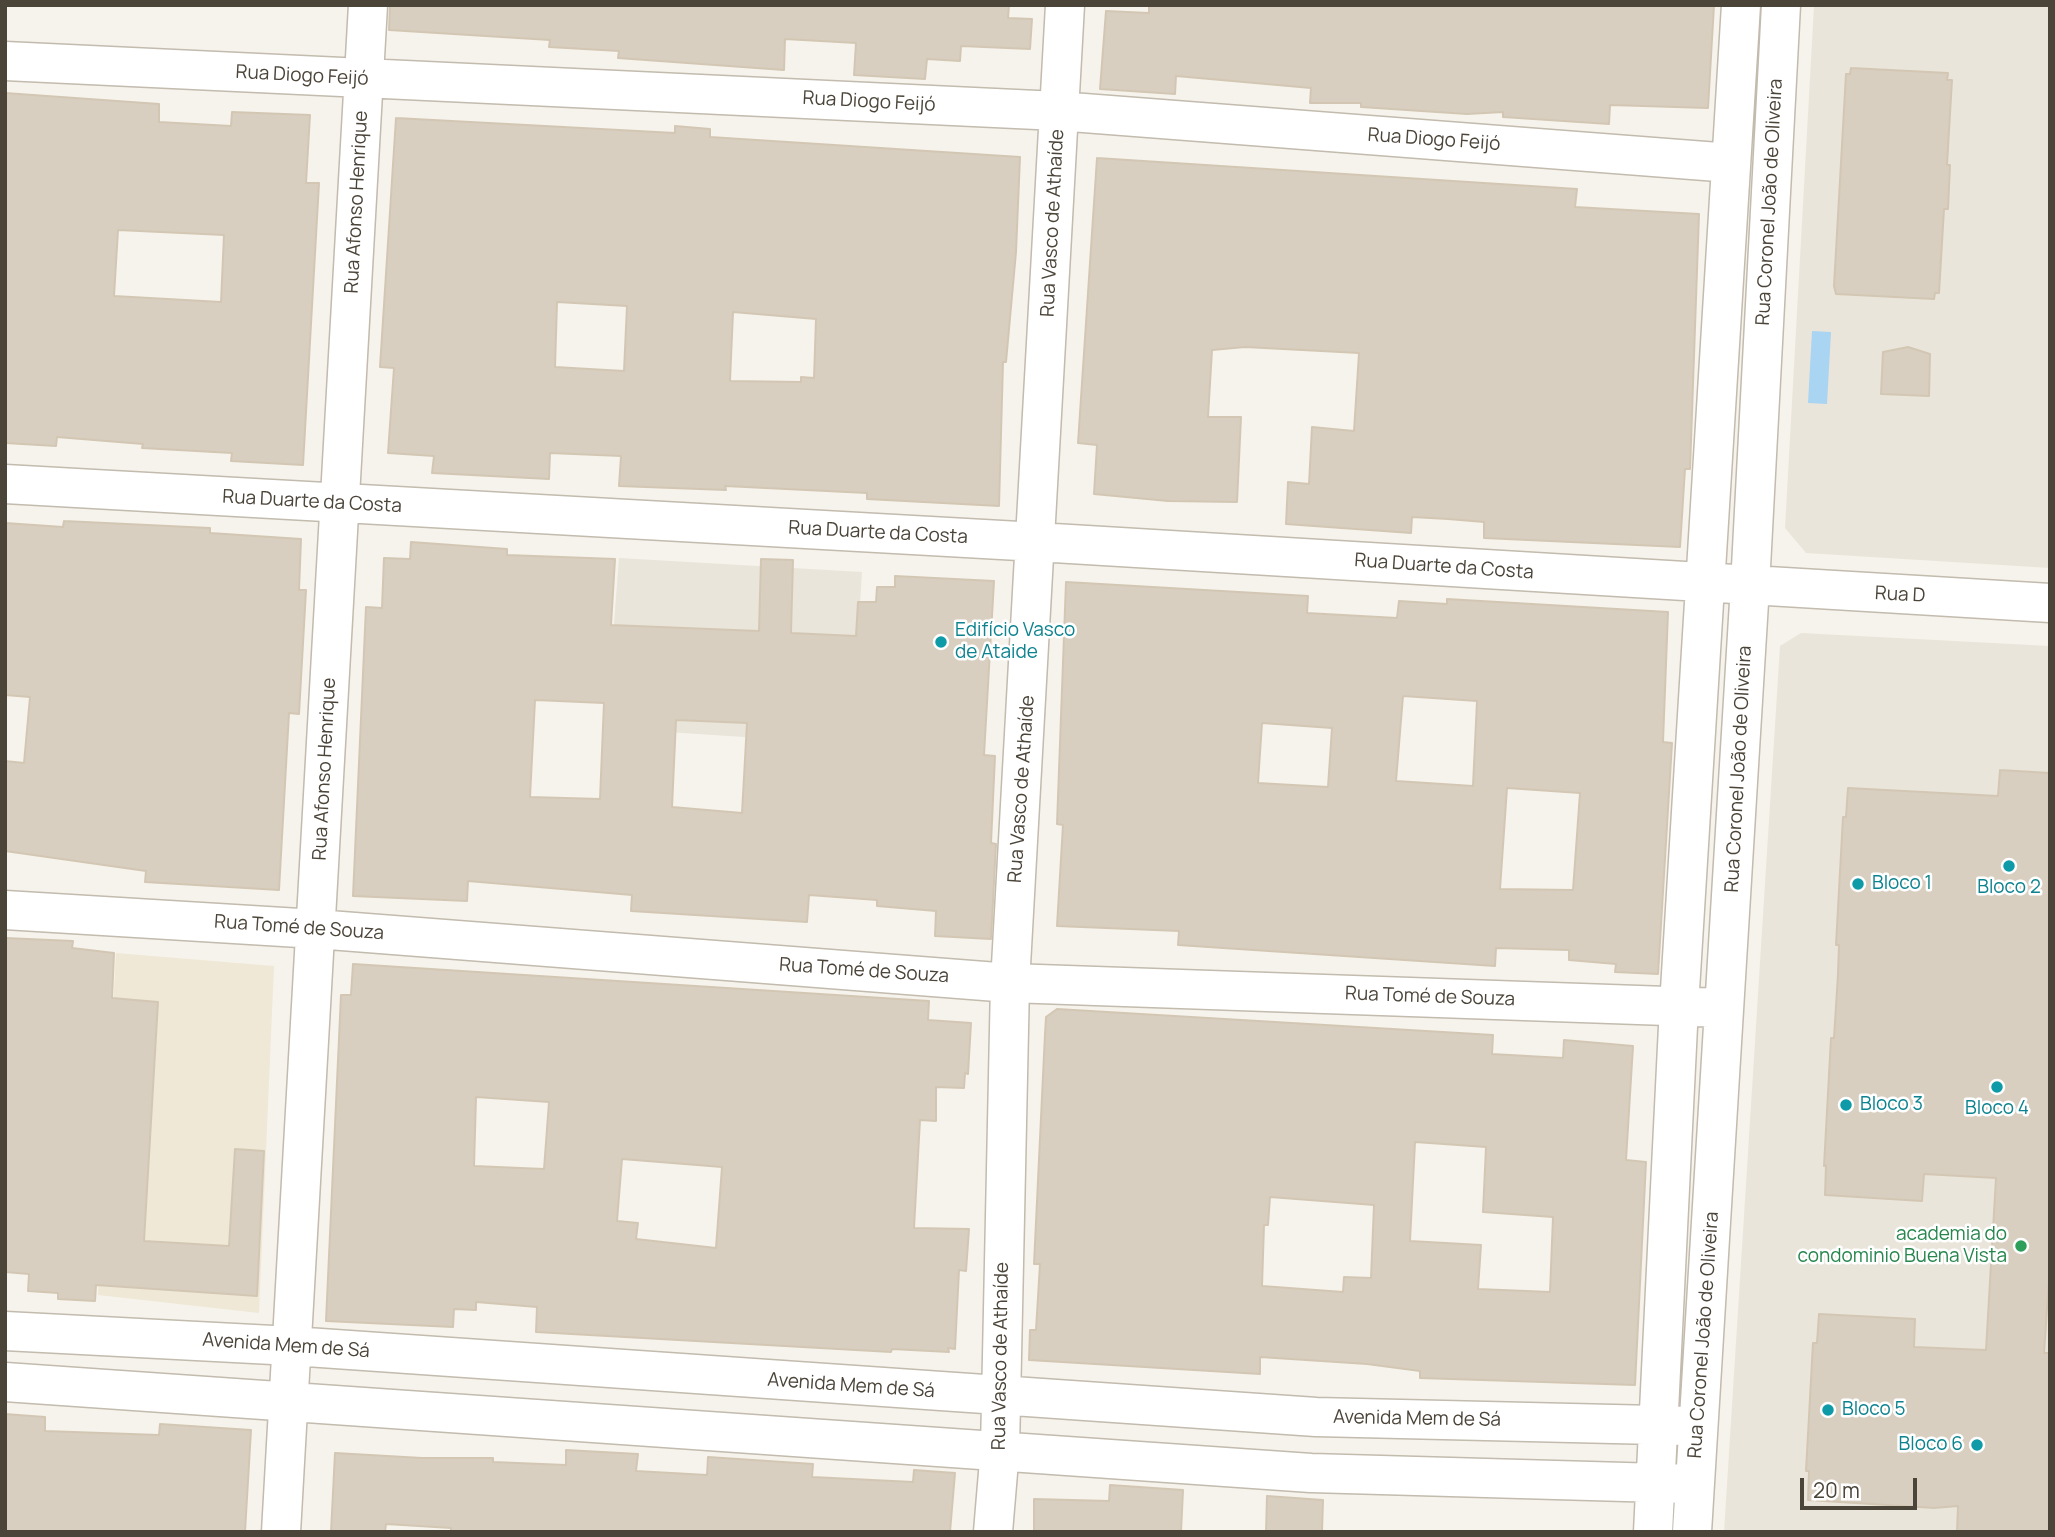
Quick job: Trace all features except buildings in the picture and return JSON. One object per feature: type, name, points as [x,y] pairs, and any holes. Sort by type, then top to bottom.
[{"type":"street","name":"Rua Afonso Henrique","points":[[281,1532],[368,5]]},
{"type":"street","name":"Rua Vasco de Athaíde","points":[[993,1532],[1000,1449],[1010,983],[1037,542],[1065,5]]},
{"type":"street","name":"Rua Coronel João de Oliveira","points":[[1653,1532],[1679,1006],[1741,5]]},
{"type":"street","name":"Rua Coronel João de Oliveira","points":[[1692,1532],[1750,586],[1781,5]]},
{"type":"street","name":"Rua Diogo Feijó","points":[[5,61],[1058,111],[1731,163]]},
{"type":"street","name":"Rua Duarte da Costa","points":[[5,484],[1037,542],[1750,586]]},
{"type":"street","name":"Rua D","points":[[1750,586],[2050,603]]},
{"type":"street","name":"Rua Tomé de Souza","points":[[5,911],[316,929],[1010,983],[1724,1008]]},
{"type":"street","name":"Avenida Mem de Sá","points":[[5,1331],[292,1346],[1316,1417],[1698,1426]]},
{"type":"street","points":[[619,1424],[621,1369]]},
{"type":"street","points":[[5,1382],[1000,1449],[1311,1473],[1695,1485]]},
{"type":"street","points":[[1311,1473],[1316,1417]]},
{"type":"shaded area","points":[[2050,5],[2050,568],[1806,553],[1785,528],[1814,6]]},
{"type":"shaded area","points":[[619,558],[862,572],[851,744],[606,728]]},
{"type":"shaded area","points":[[1801,633],[2050,646],[2050,1532],[1724,1532],[1780,646]]},
{"type":"shaded area","points":[[116,953],[274,966],[259,1313],[98,1295]]},
{"type":"water","points":[[1812,331],[1831,332],[1827,404],[1808,403]]},
{"type":"place","name":"Edifício Vasco de Ataide","points":[[941,642]]},
{"type":"place","name":"Bloco 2","points":[[2009,866]]},
{"type":"place","name":"Bloco 1","points":[[1858,884]]},
{"type":"place","name":"Bloco 4","points":[[1997,1087]]},
{"type":"place","name":"Bloco 3","points":[[1846,1105]]},
{"type":"place","name":"academia do condominio Buena Vista","points":[[2021,1246]]},
{"type":"place","name":"Bloco 5","points":[[1828,1410]]},
{"type":"place","name":"Bloco 6","points":[[1977,1445]]}]
